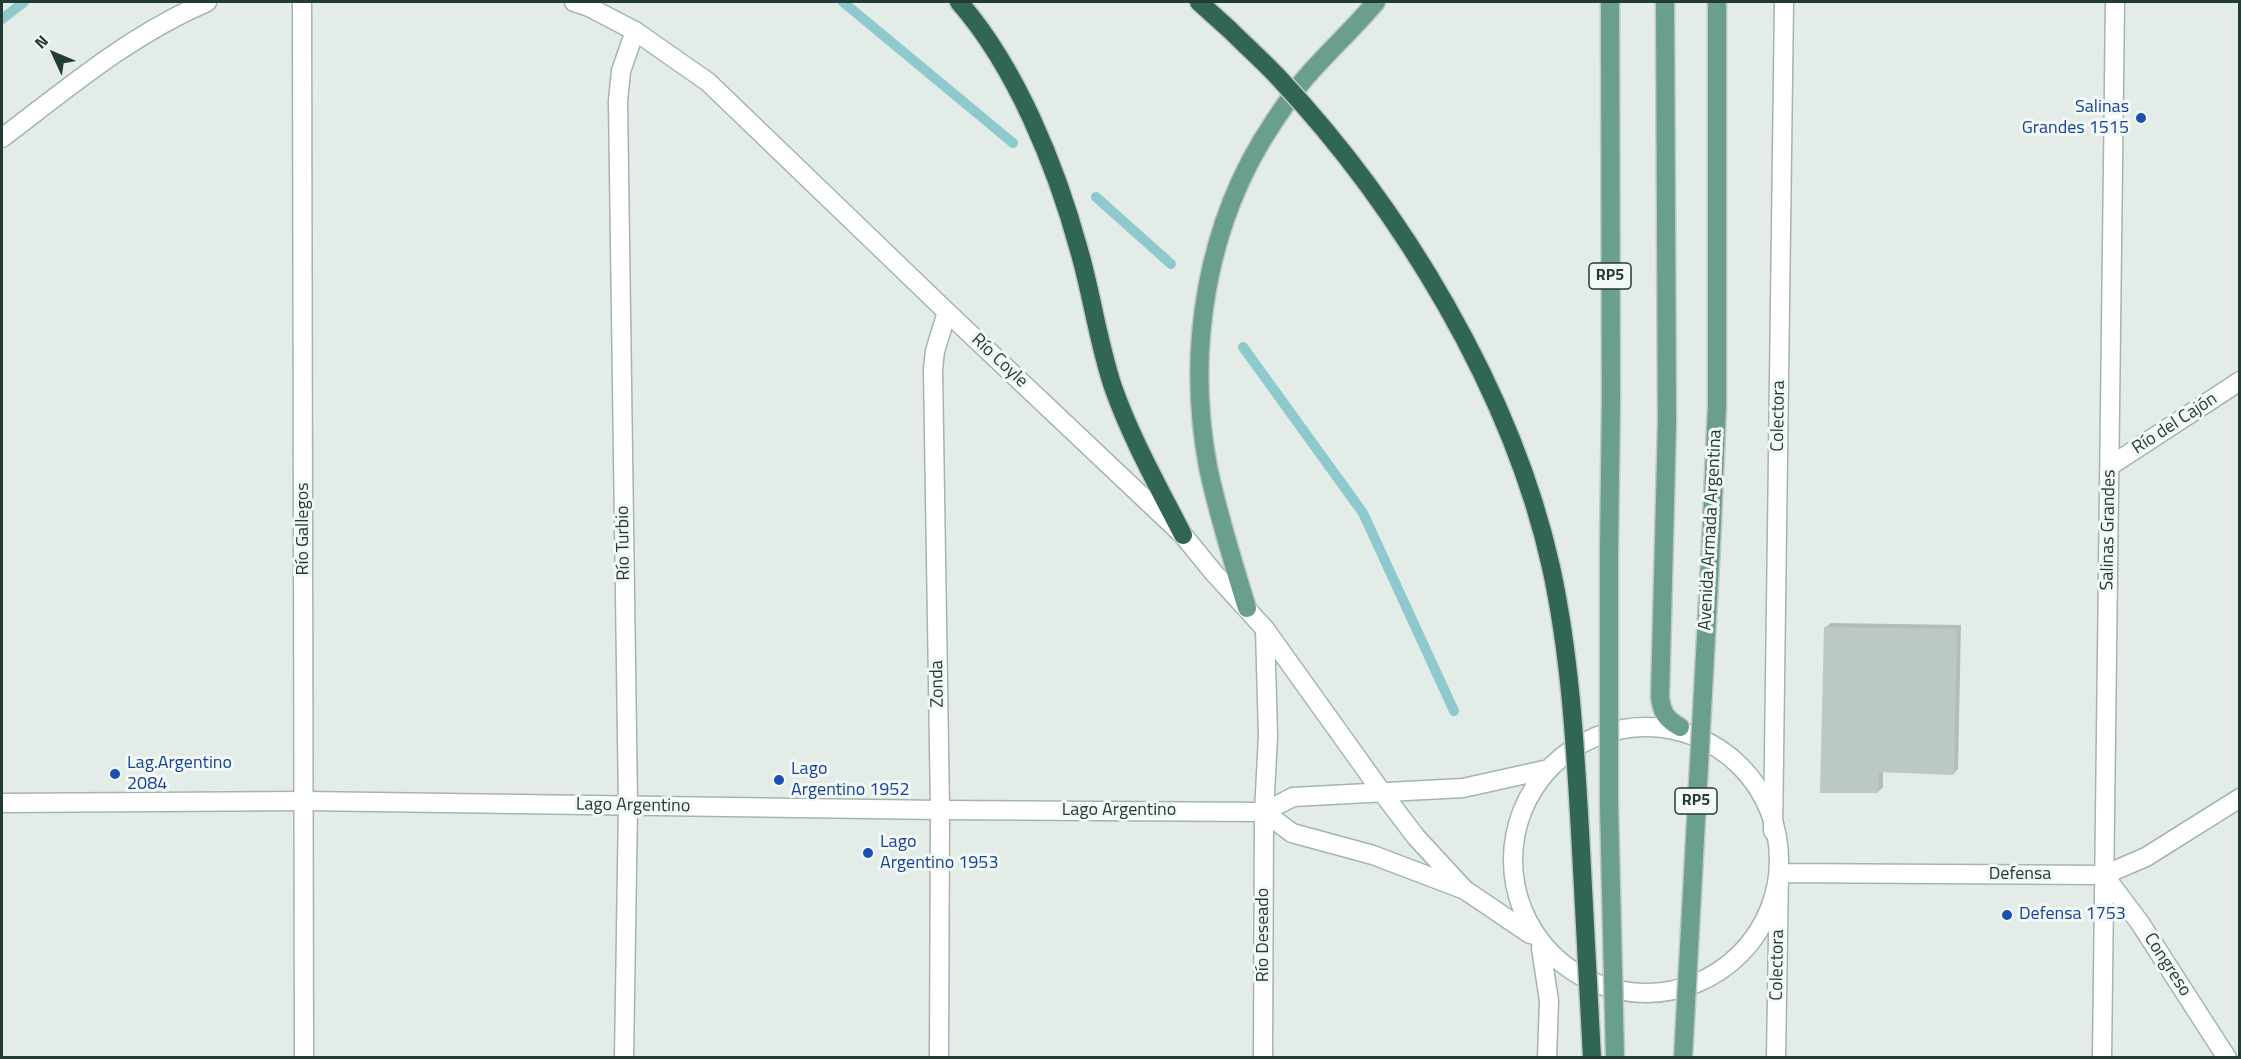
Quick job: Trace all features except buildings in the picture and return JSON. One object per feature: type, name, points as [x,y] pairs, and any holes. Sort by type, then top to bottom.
[{"type":"highway","points":[[959,2],[995,52],[1042,141],[1079,250],[1113,385],[1149,470],[1183,535]]},
{"type":"highway","points":[[1199,2],[1278,77],[1361,176],[1401,232],[1464,340],[1515,450],[1535,510],[1550,566],[1568,671],[1575,751],[1592,1058]]},
{"type":"main road","points":[[1246,608],[1208,467],[1201,414],[1198,366],[1201,321],[1211,269],[1228,210],[1272,124],[1307,76],[1376,2]]},
{"type":"main road","name":"RP5","points":[[1610,2],[1609,805],[1615,1058]]},
{"type":"main road","points":[[1665,2],[1667,423],[1660,697],[1661,709],[1667,720],[1680,727]]},
{"type":"main road","name":"Avenida Armada Argentina","points":[[1683,1058],[1717,406],[1717,2]]},
{"type":"street","points":[[2,138],[124,46],[173,16],[207,2]]},
{"type":"street","name":"Río Gallegos","points":[[302,2],[304,1058]]},
{"type":"street","name":"Río Coyle","points":[[574,2],[589,7],[635,32],[708,82],[1183,535],[1265,629],[1416,837],[1465,890]]},
{"type":"street","name":"Colectora","points":[[1773,831],[1784,2]]},
{"type":"street","name":"Salinas Grandes","points":[[2102,1058],[2115,2]]},
{"type":"street","name":"Río Turbio","points":[[624,1058],[628,806],[618,101],[621,71],[635,32]]},
{"type":"street","name":"Zonda","points":[[939,1058],[940,810],[933,369],[935,351],[947,312]]},
{"type":"street","name":"Río del Cajón","points":[[2110,466],[2240,381]]},
{"type":"street","points":[[1264,812],[1268,736],[1265,629]]},
{"type":"street","name":"Lago Argentino","points":[[1264,812],[1292,833],[1373,855],[1465,890],[1536,941],[1565,967],[1598,984],[1640,990],[1672,990],[1712,976],[1740,957],[1759,934],[1771,907],[1779,873],[1773,831],[1762,796],[1752,776],[1733,756],[1708,739],[1680,727],[1625,729],[1563,755],[1544,770],[1530,794],[1523,811],[1514,851],[1514,876],[1519,904],[1536,941]]},
{"type":"street","name":"Lago Argentino","points":[[2,803],[305,801],[1264,812],[1293,797],[1381,791],[1463,789],[1544,770]]},
{"type":"street","name":"Defensa","points":[[1779,873],[2104,875],[2146,857],[2240,798]]},
{"type":"street","name":"Río Deseado","points":[[1263,1058],[1264,812]]},
{"type":"street","name":"Colectora","points":[[1776,1058],[1779,873]]},
{"type":"street","name":"Congreso","points":[[2104,875],[2140,923],[2227,1058]]},
{"type":"street","points":[[1536,941],[1549,1001],[1547,1058]]},
{"type":"waterway","points":[[2,19],[24,2]]},
{"type":"waterway","points":[[843,2],[1013,143]]},
{"type":"waterway","points":[[1096,197],[1171,264]]},
{"type":"waterway","points":[[1243,347],[1363,513],[1454,711]]},
{"type":"place","name":"Salinas Grandes 1515","points":[[2141,118]]},
{"type":"place","name":"Lag.Argentino 2084","points":[[115,774]]},
{"type":"place","name":"Lago Argentino 1952","points":[[779,780]]},
{"type":"place","name":"Lago Argentino 1953","points":[[868,853]]},
{"type":"place","name":"Defensa 1753","points":[[2007,915]]}]
